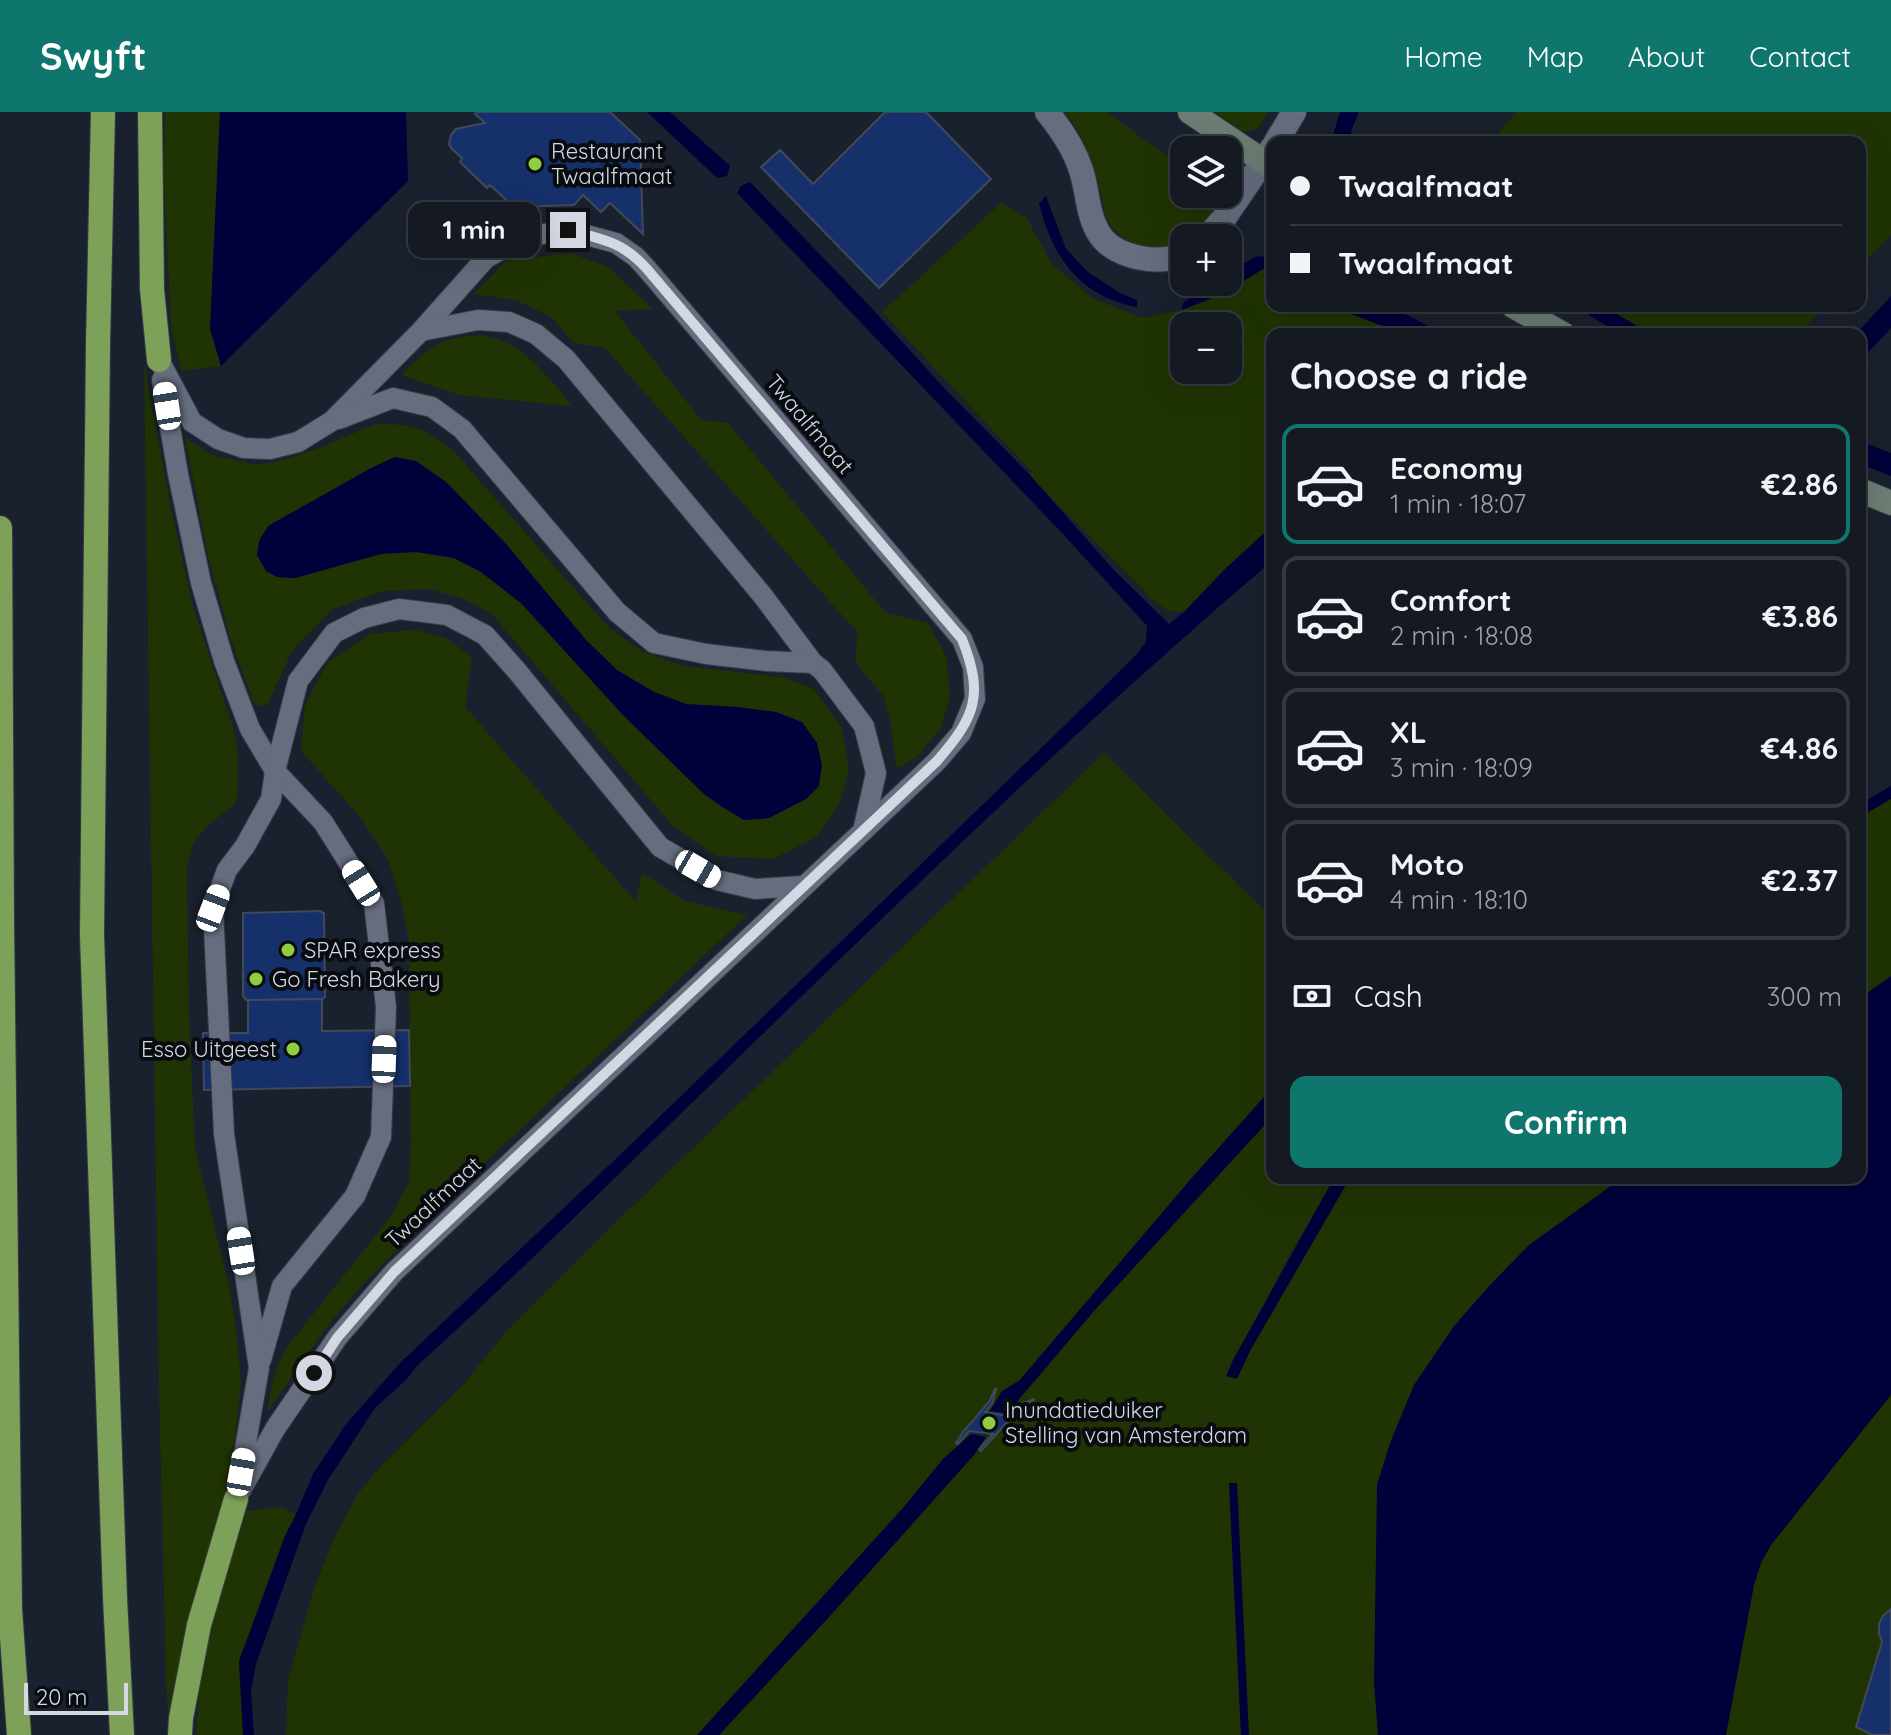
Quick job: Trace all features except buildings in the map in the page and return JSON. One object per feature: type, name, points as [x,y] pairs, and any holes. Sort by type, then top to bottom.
[{"type":"highway","points":[[103,112],[92,935],[122,1735]]},
{"type":"highway","points":[[150,112],[152,289],[159,360]]},
{"type":"highway","points":[[0,528],[10,1609],[19,1735]]},
{"type":"highway","points":[[180,1735],[199,1625],[236,1499]]},
{"type":"street","points":[[1047,112],[1063,131],[1081,170],[1093,221],[1101,238],[1120,252],[1144,260],[1170,258]]},
{"type":"street","points":[[1190,112],[1266,152]]},
{"type":"street","points":[[1281,136],[1294,112]]},
{"type":"street","points":[[1219,224],[1266,162]]},
{"type":"street","points":[[1524,312],[1552,328]]},
{"type":"street","points":[[1866,493],[1891,503]]},
{"type":"lane","name":"Twaalfmaat","points":[[236,1499],[275,1429],[337,1338],[394,1272],[937,761],[961,733],[975,699],[973,667],[962,639],[647,269],[616,243],[568,230],[525,237],[486,258],[421,331],[332,421]]},
{"type":"lane","points":[[421,331],[478,320],[509,322],[536,334],[566,359],[763,596],[864,726],[876,773],[863,831]]},
{"type":"lane","name":"Twaalfmaat","points":[[159,360],[192,422],[218,439],[244,448],[270,449],[298,442],[332,421],[393,398],[432,407],[462,429],[617,612],[654,643],[706,654],[813,663]]},
{"type":"lane","points":[[159,360],[178,474],[201,583],[224,661],[250,729],[275,771],[323,822],[374,903],[386,1007],[381,1137],[355,1196],[282,1286],[259,1368],[236,1499]]},
{"type":"lane","points":[[259,1368],[224,1134],[213,908],[227,870],[245,846],[271,799],[298,681],[334,633],[364,618],[399,609],[447,615],[485,635],[660,847],[717,880],[755,889],[803,886]]},
{"type":"green space","points":[[165,112],[220,112],[210,329],[221,366],[181,371],[171,325],[164,184]]},
{"type":"green space","points":[[1065,112],[1106,112],[1170,158],[1170,208],[1214,208],[1206,223],[1170,224],[1170,247],[1166,248],[1141,246],[1118,234],[1106,217],[1087,149]]},
{"type":"green space","points":[[1214,112],[1268,112],[1258,129],[1243,132]]},
{"type":"green space","points":[[1516,112],[1891,112],[1891,235],[1866,262],[1866,136],[1496,136]]},
{"type":"green space","points":[[1001,203],[1026,217],[1052,264],[1092,298],[1142,318],[1170,312],[1170,384],[1242,384],[1242,312],[1172,312],[1217,296],[1242,296],[1242,281],[1263,268],[1266,269],[1266,312],[1346,312],[1392,328],[1266,328],[1266,531],[1184,612],[1169,611],[1156,603],[1030,476],[1032,472],[882,312]]},
{"type":"green space","points":[[531,250],[535,258],[573,254],[608,267],[653,309],[615,311],[701,420],[728,423],[886,613],[928,623],[946,656],[950,696],[941,728],[917,757],[897,768],[884,697],[856,663],[857,632],[605,348],[574,343],[551,317],[516,300],[474,294],[504,263]]},
{"type":"green space","points":[[1614,312],[1819,312],[1805,328],[1640,328]]},
{"type":"green space","points":[[482,335],[507,343],[526,356],[572,406],[459,395],[402,375],[421,356],[445,341]]},
{"type":"green space","points":[[144,363],[193,607],[234,731],[238,754],[235,804],[208,825],[193,844],[187,867],[195,1149],[230,1290],[241,1382],[222,1514],[170,1735],[159,1387]]},
{"type":"green space","points":[[376,424],[420,429],[457,455],[608,627],[641,651],[683,666],[782,677],[814,689],[842,728],[849,771],[839,805],[816,837],[773,859],[716,856],[673,826],[490,612],[461,598],[430,589],[382,591],[333,609],[292,651],[268,703],[262,707],[254,703],[230,637],[209,560],[185,438],[212,455],[256,465],[319,448]],"holes":[[[446,482],[506,543],[586,640],[617,670],[654,692],[686,704],[776,712],[802,723],[819,786],[806,799],[769,818],[744,820],[724,808],[704,794],[622,714],[521,603],[481,572],[454,558],[416,552],[381,554],[295,578],[277,577],[266,571],[257,555]]]},
{"type":"green space","points":[[415,630],[446,638],[472,657],[465,707],[636,902],[642,873],[684,901],[747,915],[453,1193],[362,1285],[325,1329],[268,1411],[274,1377],[288,1346],[391,1216],[409,1182],[409,941],[402,904],[388,859],[361,818],[301,751],[305,705],[328,662],[370,634]]},
{"type":"green space","points":[[1104,753],[1266,912],[1266,1095],[1019,1381],[1002,1391],[971,1434],[943,1459],[903,1508],[697,1735],[286,1735],[288,1680],[313,1592],[332,1543],[357,1495],[380,1467],[463,1385],[510,1327]]},
{"type":"green space","points":[[1891,795],[1891,1735],[1246,1735],[1229,1484],[1241,1735],[719,1735],[974,1455],[1094,1311],[1266,1124],[1266,1184],[1331,1184],[1259,1316],[1344,1184],[1866,1184],[1866,810]]},
{"type":"green space","points":[[280,1507],[296,1514],[239,1661],[243,1735],[196,1735],[201,1671],[215,1601],[247,1511]]},
{"type":"shaded area","points":[[220,112],[406,112],[408,181],[221,366],[210,329]]},
{"type":"shaded area","points":[[647,112],[670,112],[730,166],[727,176],[717,178]]},
{"type":"shaded area","points":[[1340,112],[1359,112],[1351,131],[1353,136],[1333,136]]},
{"type":"shaded area","points":[[750,182],[1030,475],[1112,568],[1169,624],[1266,531],[1266,566],[1117,698],[965,839],[375,1408],[328,1480],[306,1524],[256,1664],[251,1691],[254,1735],[243,1735],[239,1661],[285,1536],[313,1474],[346,1424],[401,1362],[1064,726],[1146,642],[1147,626],[737,193],[741,186]]},
{"type":"shaded area","points":[[1046,196],[1066,249],[1088,272],[1137,300],[1137,307],[1099,294],[1072,272],[1052,241],[1045,223],[1039,203]]},
{"type":"shaded area","points":[[1266,256],[1266,270],[1242,282],[1242,265],[1255,257]]},
{"type":"shaded area","points":[[1193,296],[1217,296],[1182,310],[1183,303]]},
{"type":"shaded area","points":[[1891,296],[1891,328],[1866,355],[1866,328],[1862,328]]},
{"type":"shaded area","points":[[1346,312],[1401,312],[1432,328],[1392,328]]},
{"type":"shaded area","points":[[1584,312],[1614,312],[1640,328],[1610,328]]},
{"type":"shaded area","points":[[1866,443],[1891,453],[1891,476],[1866,466]]},
{"type":"shaded area","points":[[395,457],[416,461],[446,482],[506,544],[586,640],[617,670],[654,692],[686,704],[776,712],[802,722],[817,743],[822,765],[819,786],[806,799],[769,818],[744,820],[724,808],[704,794],[622,714],[521,603],[481,572],[454,558],[416,552],[381,554],[295,578],[277,577],[266,571],[257,555],[259,541],[268,526]]},
{"type":"shaded area","points":[[1891,786],[1891,799],[1866,814],[1866,801]]},
{"type":"shaded area","points":[[1891,976],[1891,1395],[1771,1545],[1761,1563],[1754,1585],[1726,1735],[1378,1735],[1374,1682],[1377,1485],[1414,1385],[1454,1326],[1529,1245],[1614,1184],[1866,1184],[1866,994]]},
{"type":"shaded area","points":[[1266,1095],[1266,1124],[1094,1311],[1007,1413],[990,1411],[1002,1391],[1019,1381]]},
{"type":"shaded area","points":[[1331,1184],[1347,1184],[1237,1379],[1226,1376]]},
{"type":"shaded area","points":[[971,1434],[986,1437],[974,1455],[829,1617],[719,1735],[697,1735],[903,1508],[943,1459]]},
{"type":"shaded area","points":[[1229,1483],[1237,1483],[1249,1735],[1241,1735]]},
{"type":"place","name":"Restaurant Twaalfmaat","points":[[535,164]]},
{"type":"place","name":"SPAR express","points":[[288,950]]},
{"type":"place","name":"Go Fresh Bakery","points":[[256,979]]},
{"type":"place","name":"Esso Uitgeest","points":[[293,1049]]},
{"type":"place","name":"Inundatieduiker Stelling van Amsterdam","points":[[989,1423]]},
{"type":"route","points":[[314,1373],[337,1338],[394,1272],[937,761],[961,733],[975,699],[973,667],[962,639],[647,269],[616,243],[568,230]]}]
